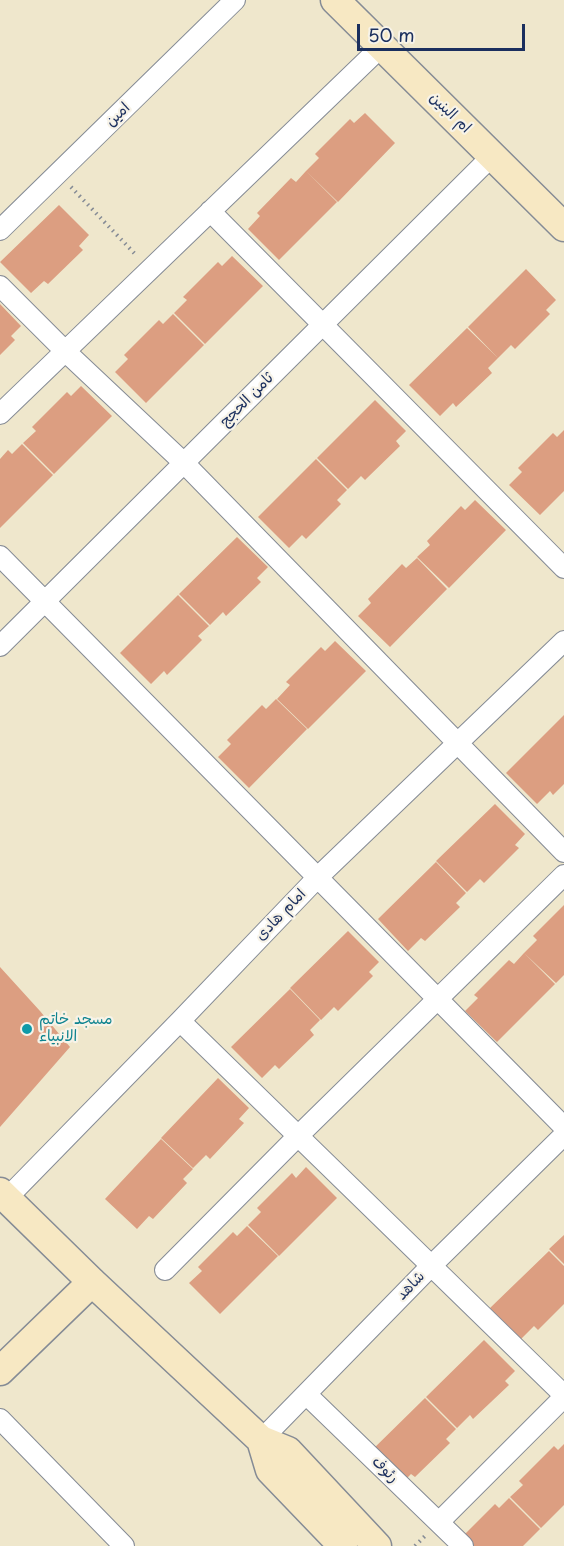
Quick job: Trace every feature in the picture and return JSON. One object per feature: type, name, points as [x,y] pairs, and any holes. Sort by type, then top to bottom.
[{"type":"street","name":"امین","points":[[0,230],[235,0]]},
{"type":"street","name":"ام البنین","points":[[335,0],[564,227]]},
{"type":"street","points":[[0,414],[382,46]]},
{"type":"street","name":"ثامن الحجج","points":[[0,646],[493,155]]},
{"type":"street","points":[[210,211],[564,568]]},
{"type":"street","points":[[0,286],[184,463],[564,852]]},
{"type":"street","points":[[0,556],[564,1127]]},
{"type":"street","name":"امام هادی","points":[[4,1195],[180,1022],[318,877],[564,641]]},
{"type":"street","points":[[165,1270],[564,875]]},
{"type":"street","points":[[180,1022],[564,1396],[439,1522]]},
{"type":"street","name":"شاهد","points":[[261,1440],[431,1266],[564,1135]]},
{"type":"street","points":[[4,1195],[92,1282],[261,1440],[288,1451],[377,1546]]},
{"type":"street","points":[[0,1371],[92,1282]]},
{"type":"street","name":"رئوف","points":[[306,1394],[463,1546]]},
{"type":"street","points":[[3,1427],[124,1546]]},
{"type":"street","points":[[261,1440],[270,1470],[343,1546]]},
{"type":"path","points":[[58,173],[149,270]]},
{"type":"building","points":[[365,113],[395,143],[338,202],[306,171],[319,158],[315,154],[350,119],[354,123]]},
{"type":"building","points":[[306,171],[337,202],[279,260],[248,229],[260,216],[257,213],[291,178],[296,182]]},
{"type":"building","points":[[59,205],[89,235],[79,246],[83,250],[48,284],[44,281],[31,293],[0,262]]},
{"type":"building","points":[[232,256],[263,286],[205,344],[174,313],[187,300],[183,297],[218,262],[222,266]]},
{"type":"building","points":[[526,269],[556,300],[546,310],[550,314],[515,349],[511,345],[498,358],[468,327]]},
{"type":"building","points":[[0,304],[21,326],[11,336],[15,340],[0,355]]},
{"type":"building","points":[[173,314],[204,345],[146,403],[115,372],[128,359],[124,355],[159,320],[163,324]]},
{"type":"building","points":[[467,328],[498,358],[488,368],[492,373],[456,407],[453,403],[440,416],[409,385]]},
{"type":"building","points":[[81,386],[112,416],[54,474],[23,443],[36,431],[32,427],[67,392],[71,396]]},
{"type":"building","points":[[375,400],[406,431],[396,441],[400,446],[365,480],[361,476],[348,489],[317,458]]},
{"type":"building","points":[[564,430],[564,491],[540,515],[509,485],[522,472],[518,468],[553,433],[557,437]]},
{"type":"building","points":[[22,444],[53,475],[0,528],[0,459],[8,450],[12,454]]},
{"type":"building","points":[[316,459],[347,490],[337,500],[341,504],[306,539],[302,535],[289,548],[258,517]]},
{"type":"building","points":[[475,500],[506,530],[449,588],[417,557],[430,545],[427,541],[461,506],[465,510]]},
{"type":"building","points":[[237,537],[268,567],[257,578],[261,582],[226,616],[223,612],[210,625],[179,594]]},
{"type":"building","points":[[417,558],[447,589],[390,647],[358,616],[371,603],[368,599],[402,564],[406,568]]},
{"type":"building","points":[[178,595],[209,626],[198,636],[202,640],[167,675],[164,671],[151,684],[120,653]]},
{"type":"building","points":[[335,641],[366,671],[308,729],[277,699],[290,685],[286,682],[321,647],[325,651]]},
{"type":"building","points":[[276,699],[307,729],[249,788],[218,757],[231,744],[227,740],[262,705],[266,709]]},
{"type":"building","points":[[564,715],[564,784],[553,795],[550,791],[537,804],[506,773]]},
{"type":"building","points":[[495,804],[525,834],[515,845],[519,848],[484,883],[480,879],[467,892],[436,861]]},
{"type":"building","points":[[436,862],[466,893],[456,903],[460,907],[425,941],[421,938],[408,951],[378,919]]},
{"type":"building","points":[[564,905],[564,975],[556,983],[524,953],[537,940],[533,936]]},
{"type":"building","points":[[348,931],[379,962],[369,972],[373,976],[338,1011],[334,1007],[321,1020],[290,988]]},
{"type":"building","points":[[524,953],[555,984],[497,1042],[465,1011],[478,998],[474,995],[509,960],[514,964]]},
{"type":"building","name":"مسجد خاتم الانبیاء","points":[[0,967],[70,1047],[0,1127]]},
{"type":"building","points":[[290,989],[320,1020],[310,1030],[314,1035],[279,1069],[275,1065],[262,1078],[231,1047]]},
{"type":"building","points":[[218,1078],[249,1108],[239,1119],[244,1123],[210,1159],[206,1155],[193,1168],[161,1138]]},
{"type":"building","points":[[161,1139],[193,1169],[183,1179],[187,1183],[153,1219],[149,1216],[137,1229],[105,1199]]},
{"type":"building","points":[[306,1167],[337,1198],[279,1256],[248,1225],[261,1212],[257,1208],[292,1173],[296,1178]]},
{"type":"building","points":[[247,1226],[278,1256],[220,1314],[189,1283],[202,1271],[198,1267],[233,1232],[237,1236]]},
{"type":"building","points":[[564,1235],[564,1264],[549,1249]]},
{"type":"building","points":[[549,1251],[564,1266],[564,1304],[538,1330],[534,1326],[521,1339],[490,1308]]},
{"type":"building","points":[[484,1340],[515,1371],[505,1381],[509,1385],[473,1419],[470,1415],[457,1428],[426,1397]]},
{"type":"building","points":[[425,1398],[456,1429],[446,1439],[450,1443],[415,1477],[411,1474],[398,1487],[367,1455]]},
{"type":"building","points":[[564,1444],[564,1505],[541,1528],[510,1497],[523,1485],[519,1481],[554,1446],[558,1450]]},
{"type":"building","points":[[509,1498],[540,1529],[523,1546],[461,1546],[460,1539],[495,1504],[499,1508]]},
{"type":"place","name":"مسجد خاتم الانبیاء","points":[[27,1029]]}]
